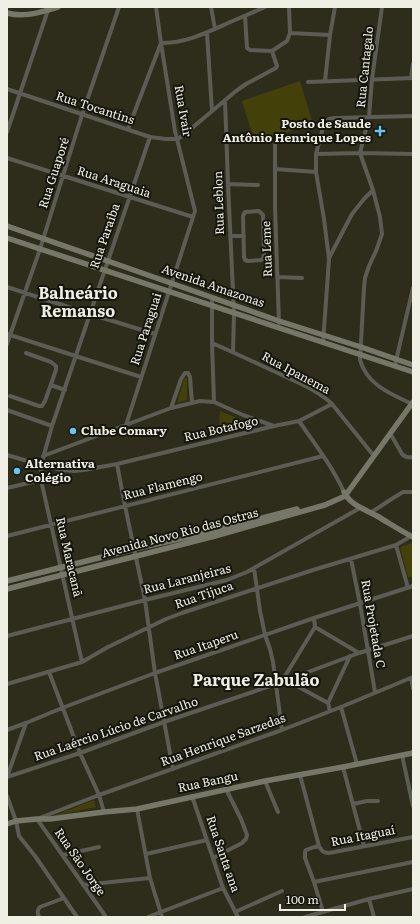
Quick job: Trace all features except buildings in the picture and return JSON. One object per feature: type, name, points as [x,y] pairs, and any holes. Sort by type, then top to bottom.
[{"type":"street","points":[[7,13],[22,16],[58,7]]},
{"type":"street","name":"Rua Guaporé","points":[[7,344],[8,334],[25,293],[82,115],[120,7]]},
{"type":"street","name":"Rua Ivair","points":[[156,7],[178,140],[195,211],[193,217]]},
{"type":"street","points":[[211,7],[215,29]]},
{"type":"street","points":[[128,129],[161,43],[182,41],[207,33],[265,7]]},
{"type":"street","points":[[245,16],[248,48],[250,50],[272,51],[287,40],[290,33],[289,7]]},
{"type":"street","points":[[325,81],[335,7]]},
{"type":"street","name":"Rua Cantagalo","points":[[360,153],[370,117],[372,79],[382,7]]},
{"type":"street","points":[[7,132],[48,10]]},
{"type":"street","points":[[207,33],[212,111]]},
{"type":"street","points":[[290,33],[330,36]]},
{"type":"street","points":[[178,140],[236,91],[276,68],[277,66],[272,51]]},
{"type":"street","points":[[308,82],[412,78],[413,64]]},
{"type":"street","name":"Rua Tocantins","points":[[7,89],[150,137],[178,140]]},
{"type":"street","name":"Rua Leblon","points":[[225,100],[234,313]]},
{"type":"street","points":[[323,342],[329,258],[316,172],[316,154],[324,124],[329,119],[335,118],[413,116]]},
{"type":"street","name":"Rua Paraíba","points":[[43,456],[107,261],[150,137]]},
{"type":"street","name":"Rua Leme","points":[[275,144],[279,324]]},
{"type":"street","points":[[360,153],[373,190],[380,217],[382,234],[370,266],[364,288],[360,360],[367,375],[376,384],[384,390],[412,403]]},
{"type":"street","points":[[316,154],[413,154]]},
{"type":"street","name":"Rua Araguaia","points":[[7,158],[63,175],[129,198],[193,217]]},
{"type":"street","points":[[275,170],[316,172]]},
{"type":"street","points":[[228,184],[258,185]]},
{"type":"street","points":[[329,258],[352,214],[373,190]]},
{"type":"street","points":[[245,212],[262,213],[263,259],[254,261],[245,260],[244,236],[243,216],[245,212]]},
{"type":"street","name":"Rua Paraguai","points":[[126,425],[193,217]]},
{"type":"street","name":"Avenida Amazonas","points":[[7,226],[234,305],[323,342],[360,354],[413,365]]},
{"type":"street","points":[[230,236],[244,236]]},
{"type":"street","name":"Avenida Amazonas","points":[[7,238],[234,313],[324,336],[361,348],[395,362],[413,372]]},
{"type":"street","points":[[278,277],[302,278]]},
{"type":"street","points":[[7,286],[155,334]]},
{"type":"street","points":[[395,362],[413,288]]},
{"type":"street","points":[[212,298],[214,402]]},
{"type":"street","points":[[233,352],[234,313]]},
{"type":"street","points":[[8,334],[141,377]]},
{"type":"street","name":"Rua Ipanema","points":[[212,343],[310,388],[324,396],[374,456]]},
{"type":"street","points":[[10,396],[39,406],[42,406],[46,400],[56,366],[47,360],[26,353]]},
{"type":"street","points":[[171,408],[181,379],[185,373],[190,377],[192,403]]},
{"type":"street","points":[[51,385],[65,390]]},
{"type":"street","points":[[43,456],[171,408],[200,401],[214,402],[242,415],[274,426]]},
{"type":"street","name":"Avenida Novo Rio das Ostras","points":[[7,589],[325,505],[344,494],[352,486],[412,403]]},
{"type":"street","name":"Rua Botafogo","points":[[7,455],[62,470],[84,470],[116,464],[299,421],[332,404]]},
{"type":"street","points":[[7,410],[52,426]]},
{"type":"street","points":[[299,421],[337,478],[344,494],[352,503],[412,536]]},
{"type":"street","points":[[390,433],[402,454],[408,457],[413,457]]},
{"type":"street","name":"Rua Maracanã","points":[[43,456],[41,465],[41,480],[82,662]]},
{"type":"street","name":"Rua Flamengo","points":[[7,536],[323,456]]},
{"type":"street","points":[[116,464],[145,600],[155,673],[173,769]]},
{"type":"street","points":[[7,488],[41,480]]},
{"type":"street","points":[[370,512],[403,492],[413,492]]},
{"type":"street","name":"Avenida Novo Rio das Ostras","points":[[7,581],[134,549],[197,535],[326,501],[344,494]]},
{"type":"street","name":"Rua Laranjeiras","points":[[7,636],[227,580],[247,572],[360,508]]},
{"type":"street","name":"Rua Tijuca","points":[[7,684],[82,662],[108,647],[182,612],[396,545],[412,536]]},
{"type":"street","points":[[396,545],[408,588]]},
{"type":"street","name":"Rua Projetada C","points":[[351,559],[375,692]]},
{"type":"street","points":[[254,568],[256,588],[265,635],[270,649],[282,730]]},
{"type":"street","name":"Rua Itaperu","points":[[7,730],[155,673],[314,618],[413,586]]},
{"type":"street","points":[[314,618],[315,627],[284,681],[328,703]]},
{"type":"street","points":[[315,627],[359,652]]},
{"type":"street","name":"Rua Laércio Lúcio de Carvalho","points":[[7,777],[276,684],[359,652],[413,636]]},
{"type":"street","points":[[330,711],[328,703],[350,656]]},
{"type":"street","points":[[48,672],[104,812]]},
{"type":"street","points":[[412,677],[413,688]]},
{"type":"street","name":"Rua Henrique Sarzedas","points":[[37,818],[282,730],[412,677]]},
{"type":"street","points":[[341,707],[356,764]]},
{"type":"street","points":[[7,777],[26,723]]},
{"type":"street","name":"Rua Bangu","points":[[7,824],[37,818],[50,819],[137,809],[265,781],[413,753]]},
{"type":"street","points":[[402,755],[413,806]]},
{"type":"street","points":[[343,767],[364,846]]},
{"type":"street","points":[[300,775],[319,846],[306,850],[305,858],[323,912]]},
{"type":"street","points":[[265,781],[278,812]]},
{"type":"street","points":[[213,858],[242,843],[246,839],[247,835],[226,789]]},
{"type":"street","points":[[7,796],[16,821],[19,836],[35,856],[77,917]]},
{"type":"street","name":"Rua Santa ana","points":[[192,796],[223,888],[234,912],[238,917]]},
{"type":"street","points":[[353,804],[378,801]]},
{"type":"street","points":[[137,809],[150,878],[162,915]]},
{"type":"street","name":"Rua São Jorge","points":[[37,818],[106,917]]},
{"type":"street","name":"Rua Itaguaí","points":[[319,846],[322,851],[329,853],[413,837]]},
{"type":"street","points":[[146,854],[207,840]]},
{"type":"street","points":[[63,855],[99,847]]},
{"type":"street","points":[[314,882],[413,862]]},
{"type":"street","points":[[83,885],[150,878]]},
{"type":"street","points":[[148,917],[162,915],[223,888]]},
{"type":"street","points":[[305,917],[369,899],[413,889]]},
{"type":"street","points":[[234,912],[282,891]]},
{"type":"street","points":[[39,917],[37,912],[40,907],[64,898]]},
{"type":"street","points":[[369,899],[374,917]]},
{"type":"shaded area","points":[[300,81],[313,124],[255,143],[242,101]]},
{"type":"shaded area","points":[[186,377],[187,400],[177,403],[184,379]]},
{"type":"shaded area","points":[[220,411],[252,424],[219,432]]},
{"type":"shaded area","points":[[413,543],[413,576],[408,578],[400,547]]},
{"type":"shaded area","points":[[94,800],[96,807],[54,816]]},
{"type":"place","name":"Posto de Saude Antônio Henrique Lopes","points":[[380,131]]},
{"type":"place","name":"Clube Comary","points":[[73,431]]},
{"type":"place","name":"Alternativa Colégio","points":[[17,471]]},
{"type":"district","name":"Balneário Remanso","points":[[78,302]]},
{"type":"district","name":"Parque Zabulão","points":[[256,680]]}]
